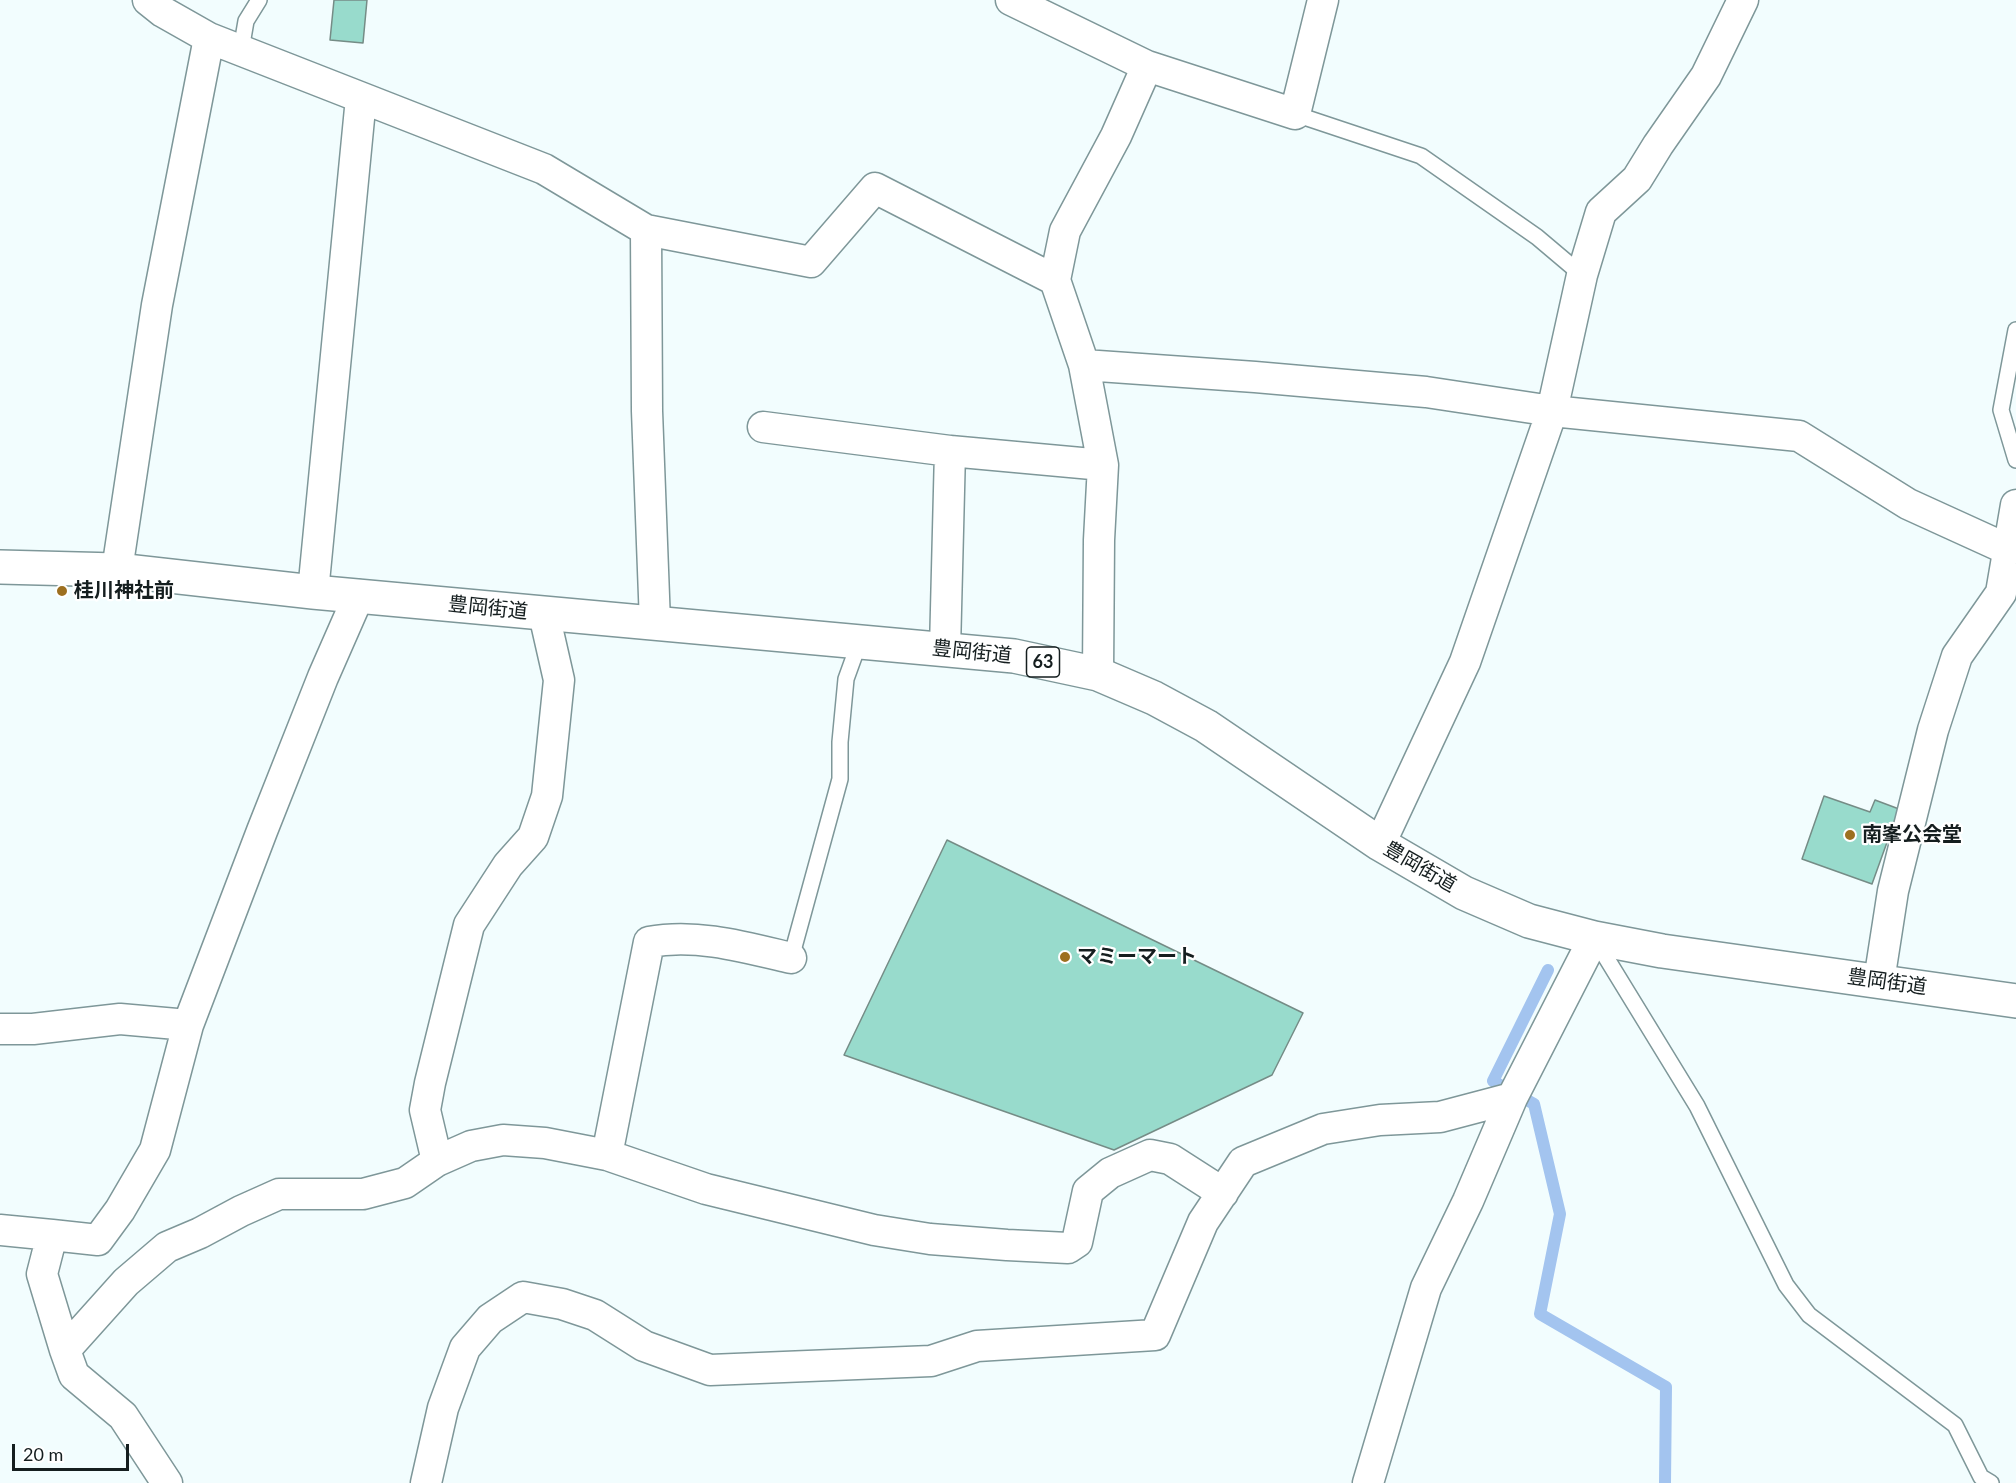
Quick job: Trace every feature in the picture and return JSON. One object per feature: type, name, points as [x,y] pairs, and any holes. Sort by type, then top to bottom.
[{"type":"main road","name":"豊岡街道","points":[[0,567],[117,570],[313,592],[945,649],[1014,656],[1098,674],[1154,698],[1206,726],[1380,844],[1464,893],[1529,921],[1594,938],[1662,951],[2016,1001]]},
{"type":"street","points":[[148,0],[163,12],[209,38],[544,169],[646,230],[812,262],[875,188],[1055,280]]},
{"type":"street","points":[[1011,0],[1147,66],[1295,114],[1323,0]]},
{"type":"street","points":[[1380,844],[1465,662],[1552,411],[1582,275],[1601,212],[1637,178],[1706,76],[1743,0]]},
{"type":"street","points":[[117,570],[157,305],[209,38]]},
{"type":"street","points":[[1098,674],[1099,540],[1103,465],[1084,366],[1055,280],[1065,231],[1116,136],[1147,66]]},
{"type":"street","points":[[313,592],[361,98]]},
{"type":"street","points":[[646,230],[647,411],[655,623]]},
{"type":"street","points":[[1084,366],[1255,377],[1426,392],[1552,411],[1799,436],[1908,504],[2009,550]]},
{"type":"street","points":[[764,427],[951,451],[1103,465]]},
{"type":"street","points":[[945,649],[951,451]]},
{"type":"street","points":[[1879,981],[1893,891],[1933,730],[1957,656],[2001,593],[2016,505]]},
{"type":"street","points":[[0,1230],[98,1240],[120,1210],[155,1149],[188,1025],[323,677],[359,595]]},
{"type":"street","points":[[437,1161],[425,1110],[469,925],[508,865],[533,837],[547,796],[559,680],[544,614]]},
{"type":"street","points":[[1368,1483],[1426,1288],[1468,1201],[1512,1098],[1594,938]]},
{"type":"street","points":[[607,1155],[649,942],[665,939],[731,944],[791,958]]},
{"type":"street","points":[[0,1029],[33,1029],[120,1019],[188,1025]]},
{"type":"street","points":[[426,1483],[443,1407],[465,1348],[490,1319],[523,1297],[595,1315],[644,1346],[710,1370],[931,1361],[978,1346],[1155,1335],[1203,1221],[1243,1162],[1323,1129],[1380,1120],[1440,1117],[1512,1098]]},
{"type":"street","points":[[65,1350],[126,1282],[167,1247],[279,1194],[363,1194],[405,1183],[437,1161],[471,1146],[503,1140],[545,1143],[607,1155],[706,1189],[874,1230],[930,1239],[1007,1245],[1068,1248],[1077,1242],[1088,1191],[1110,1173],[1150,1155],[1170,1159],[1222,1193]]},
{"type":"street","points":[[52,1235],[42,1274],[74,1375],[123,1416],[167,1483]]},
{"type":"lane","points":[[241,50],[246,21],[259,0]]},
{"type":"lane","points":[[1295,114],[1421,156],[1537,237],[1582,275]]},
{"type":"lane","points":[[2016,330],[2001,410],[2016,460]]},
{"type":"lane","points":[[791,958],[840,779],[840,742],[846,679],[859,643]]},
{"type":"lane","points":[[1594,938],[1696,1106],[1786,1285],[1809,1315],[1954,1425],[1981,1478],[1991,1483]]},
{"type":"building","points":[[334,0],[367,0],[363,43],[330,40]]},
{"type":"building","name":"南峯公会堂","points":[[1824,796],[1870,812],[1875,800],[1899,809],[1872,884],[1802,859]]},
{"type":"building","points":[[947,840],[1303,1013],[1272,1075],[1114,1150],[844,1055]]},
{"type":"waterway","points":[[1548,970],[1493,1081],[1534,1104],[1560,1214],[1540,1314],[1666,1387],[1665,1483]]},
{"type":"place","name":"桂川神社前","points":[[62,591]]},
{"type":"place","name":"南峯公会堂","points":[[1850,835]]},
{"type":"place","name":"マミーマート","points":[[1065,957]]}]
